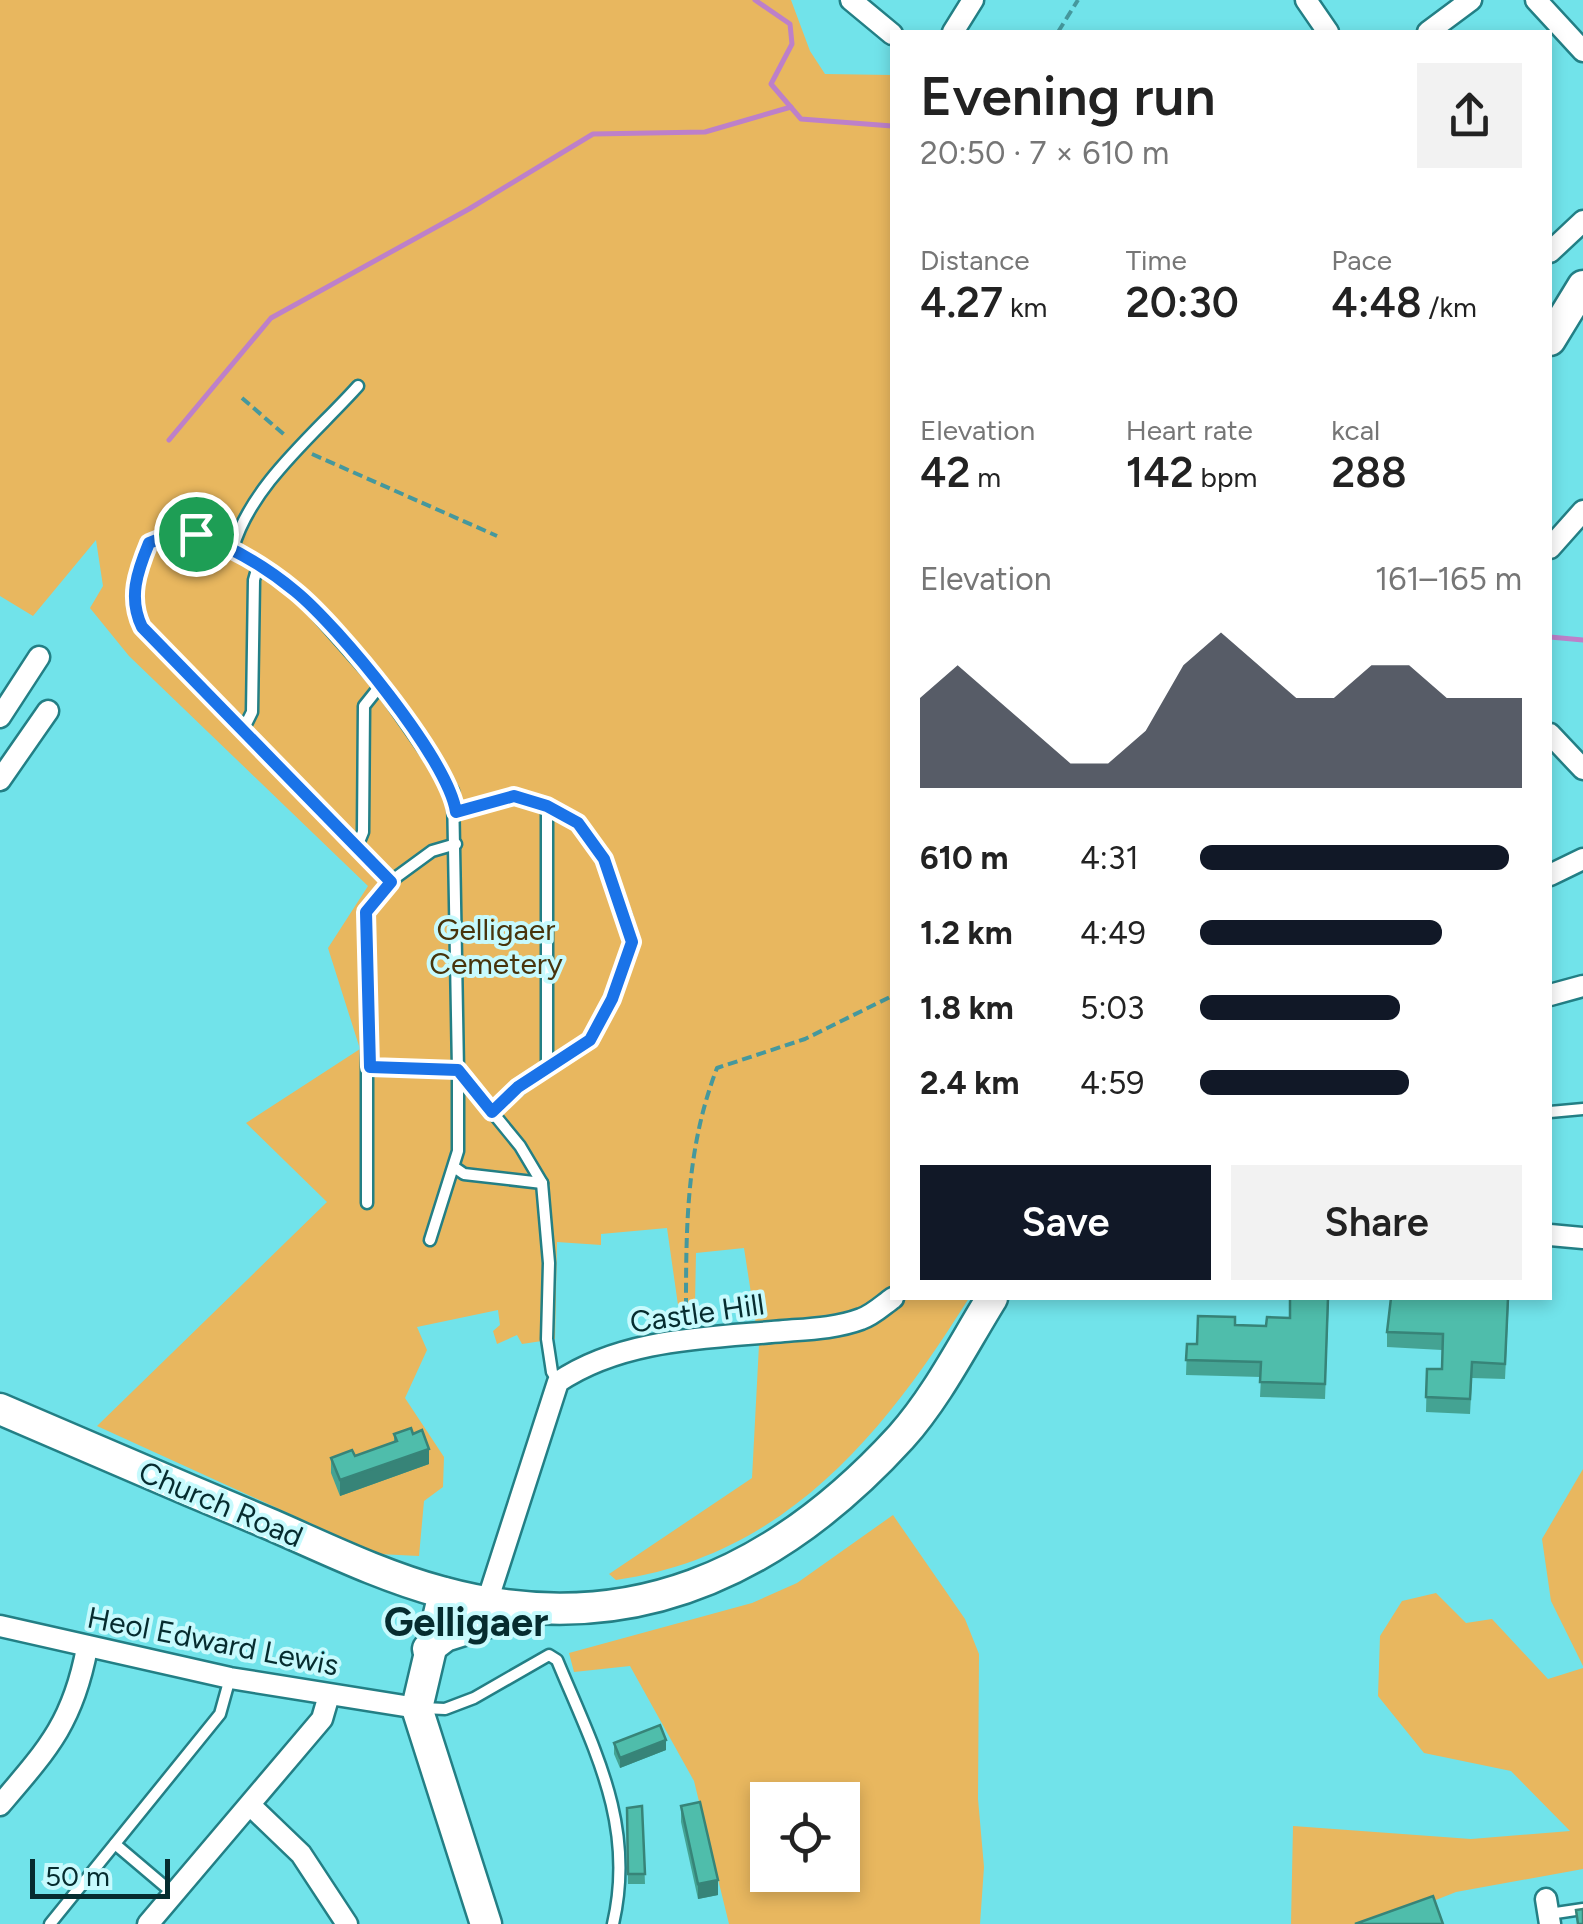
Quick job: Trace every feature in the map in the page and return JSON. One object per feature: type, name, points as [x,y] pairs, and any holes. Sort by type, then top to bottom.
[{"type":"main road","points":[[1552,337],[1583,286]]},
{"type":"main road","points":[[428,1648],[446,1636],[536,1607],[584,1608],[715,1580],[784,1542],[903,1434],[991,1300]]},
{"type":"main road","name":"Church Road","points":[[0,1409],[386,1574],[444,1593],[536,1607]]},
{"type":"main road","points":[[444,1593],[428,1648],[417,1708],[486,1924]]},
{"type":"street","points":[[851,0],[890,32]]},
{"type":"street","points":[[954,30],[973,0]]},
{"type":"street","points":[[1306,0],[1327,30]]},
{"type":"street","points":[[1431,30],[1471,0]]},
{"type":"street","points":[[1536,0],[1583,50]]},
{"type":"street","points":[[1552,250],[1583,221]]},
{"type":"street","points":[[1552,546],[1583,511]]},
{"type":"street","points":[[0,717],[38,657]]},
{"type":"street","points":[[0,780],[48,710]]},
{"type":"street","points":[[1552,736],[1583,769]]},
{"type":"street","points":[[1552,874],[1583,859]]},
{"type":"street","points":[[1552,994],[1583,986]]},
{"type":"street","points":[[1552,1236],[1583,1238]]},
{"type":"street","name":"Castle Hill","points":[[558,1382],[574,1371],[634,1350],[682,1340],[828,1327],[864,1318],[890,1300]]},
{"type":"street","points":[[488,1602],[558,1382]]},
{"type":"street","name":"Heol Edward Lewis","points":[[0,1626],[230,1678],[417,1708]]},
{"type":"street","points":[[0,1805],[52,1745],[78,1696],[87,1648]]},
{"type":"street","points":[[148,1924],[322,1719],[328,1695]]},
{"type":"street","points":[[250,1806],[301,1854],[347,1924]]},
{"type":"lane","points":[[232,548],[239,526],[258,497],[358,386]]},
{"type":"lane","points":[[391,882],[153,643],[134,611],[135,584],[149,543],[169,535],[196,534],[232,548],[296,592],[380,686],[453,792],[458,1152],[430,1240]]},
{"type":"lane","points":[[242,732],[252,712],[258,566]]},
{"type":"lane","points":[[356,849],[364,832],[364,706],[380,686]]},
{"type":"lane","points":[[456,812],[514,796],[547,806],[578,823],[604,859],[632,942],[612,999],[590,1040],[547,1066],[492,1112]]},
{"type":"lane","points":[[547,806],[547,1066]]},
{"type":"lane","points":[[367,1203],[370,1067],[366,912],[391,882],[432,851],[456,844]]},
{"type":"lane","points":[[370,1067],[458,1070],[542,1183],[549,1263],[547,1339],[552,1372],[558,1382]]},
{"type":"lane","points":[[1552,1112],[1583,1109]]},
{"type":"lane","points":[[454,1167],[464,1174],[542,1183]]},
{"type":"lane","points":[[417,1708],[445,1708],[474,1698],[549,1656],[557,1660],[610,1792],[619,1830],[623,1865],[613,1924]]},
{"type":"lane","points":[[50,1924],[220,1714],[230,1678]]},
{"type":"lane","points":[[115,1844],[174,1894]]},
{"type":"lane","points":[[1548,1913],[1583,1909]]},
{"type":"path","points":[[1059,30],[1078,0]]},
{"type":"path","points":[[242,398],[301,449],[497,536]]},
{"type":"path","points":[[682,1340],[686,1190],[700,1111],[716,1068],[805,1039],[890,997]]},
{"type":"green space","name":"Gelligaer Cemetery","points":[[0,0],[791,0],[810,51],[825,74],[890,75],[890,1300],[968,1300],[902,1396],[865,1441],[780,1516],[730,1545],[676,1567],[616,1580],[609,1574],[752,1478],[759,1345],[744,1248],[696,1253],[695,1304],[678,1305],[667,1228],[601,1234],[601,1245],[557,1242],[555,1339],[522,1344],[517,1335],[497,1344],[493,1331],[500,1325],[498,1310],[417,1327],[427,1350],[405,1398],[444,1457],[443,1487],[424,1501],[419,1556],[378,1554],[97,1426],[327,1202],[246,1123],[360,1049],[328,948],[368,886],[129,656],[90,608],[103,586],[96,540],[33,616],[0,596]]},
{"type":"green space","points":[[1583,1469],[1583,1666],[1551,1601],[1542,1539]]},
{"type":"green space","points":[[893,1515],[965,1619],[979,1654],[978,1799],[984,1867],[980,1924],[729,1924],[694,1781],[630,1666],[574,1672],[569,1653],[752,1603],[797,1583]]},
{"type":"green space","points":[[1436,1593],[1466,1623],[1492,1619],[1548,1679],[1583,1668],[1583,1869],[1456,1892],[1375,1924],[1291,1924],[1293,1826],[1471,1839],[1570,1831],[1511,1771],[1424,1753],[1378,1696],[1380,1636],[1402,1601]]},
{"type":"building","points":[[1290,1300],[1328,1300],[1325,1384],[1260,1382],[1261,1362],[1186,1360],[1187,1344],[1197,1344],[1198,1316],[1235,1317],[1235,1325],[1266,1326],[1267,1317],[1290,1318]]},
{"type":"building","points":[[1391,1300],[1508,1300],[1505,1364],[1472,1362],[1470,1399],[1426,1397],[1427,1369],[1442,1369],[1443,1334],[1387,1332]]},
{"type":"building","points":[[411,1428],[413,1434],[422,1430],[429,1449],[340,1480],[331,1458],[352,1450],[355,1456],[397,1441],[394,1434]]},
{"type":"building","points":[[660,1725],[666,1740],[620,1758],[614,1743]]},
{"type":"building","points":[[700,1802],[718,1880],[698,1884],[681,1806]]},
{"type":"building","points":[[642,1806],[645,1874],[628,1874],[627,1808]]},
{"type":"building","points":[[1433,1896],[1443,1924],[1355,1924]]},
{"type":"building","points":[[1583,1909],[1583,1924],[1578,1924],[1576,1910]]},
{"type":"waterway","points":[[755,0],[790,24],[792,44],[771,84],[801,119],[890,126]]},
{"type":"waterway","points":[[169,440],[271,318],[469,209],[593,134],[705,132],[791,107]]},
{"type":"waterway","points":[[1552,637],[1583,640]]},
{"type":"district","name":"Gelligaer","points":[[466,1622]]},
{"type":"route","points":[[196,534],[232,548],[296,592],[337,634],[426,750],[453,792],[456,812],[514,796],[547,806],[578,823],[604,859],[632,942],[612,999],[590,1040],[518,1087],[492,1112],[458,1070],[370,1067],[366,912],[391,882],[153,643],[142,627],[134,611],[135,584],[149,543],[169,535],[196,534]]}]
